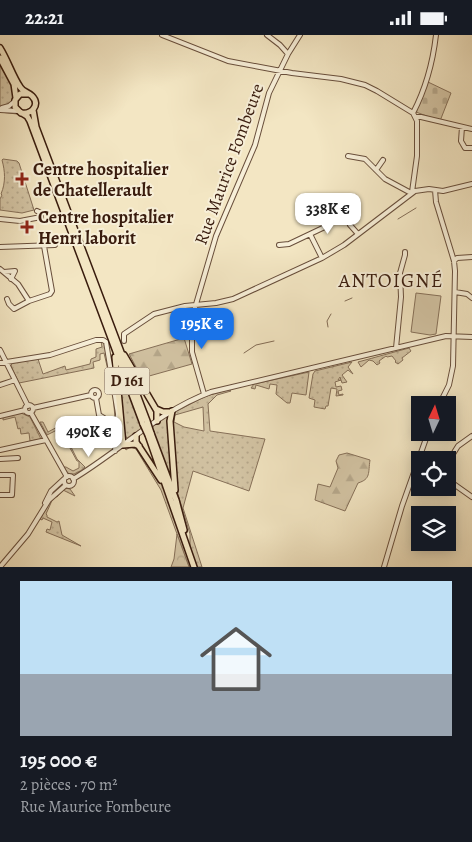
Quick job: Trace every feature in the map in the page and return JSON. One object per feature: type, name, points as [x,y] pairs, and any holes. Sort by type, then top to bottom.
[{"type":"main road","points":[[0,49],[20,88],[34,100],[35,106],[27,113],[20,112],[15,107],[14,84],[0,58]]},
{"type":"main road","points":[[15,99],[22,93],[29,94]]},
{"type":"main road","name":"D 161","points":[[32,110],[36,127],[149,434],[194,567]]},
{"type":"main road","name":"D 161","points":[[20,112],[27,116],[30,121],[113,337]]},
{"type":"main road","points":[[113,337],[156,408],[157,421]]},
{"type":"main road","points":[[113,337],[118,371],[124,436],[123,445],[135,444],[139,446]]},
{"type":"main road","points":[[156,408],[163,412],[169,412],[176,500]]},
{"type":"main road","name":"D 161","points":[[149,434],[176,500],[186,543]]},
{"type":"main road","points":[[124,436],[129,441]]},
{"type":"main road","points":[[136,436],[139,446],[168,491]]},
{"type":"street","points":[[162,35],[228,61],[292,73],[341,79],[365,85],[378,91],[414,115],[472,129]]},
{"type":"street","points":[[267,35],[288,54]]},
{"type":"street","name":"Rue Maurice Fombeure","points":[[204,394],[192,352],[192,327],[196,305],[216,236],[251,155],[266,101],[288,54],[300,35]]},
{"type":"street","points":[[411,193],[417,155],[418,125],[414,115],[434,51],[436,35]]},
{"type":"street","points":[[0,109],[9,106],[15,99]]},
{"type":"street","points":[[0,109],[20,112]]},
{"type":"street","points":[[462,127],[461,143],[465,148],[472,148]]},
{"type":"street","points":[[348,156],[365,159],[392,183],[411,193]]},
{"type":"street","points":[[376,170],[383,160]]},
{"type":"street","points":[[124,341],[124,334],[154,313],[233,299],[322,257],[358,234],[411,193],[422,190],[443,191],[472,184]]},
{"type":"street","points":[[435,190],[436,202],[454,261],[455,292],[452,373],[443,396]]},
{"type":"street","points":[[354,197],[353,204],[347,207],[344,212],[350,225],[358,234]]},
{"type":"street","points":[[279,245],[289,244],[330,223],[330,218],[323,205],[319,202]]},
{"type":"street","points":[[0,219],[21,221],[41,217],[41,213],[37,211]]},
{"type":"street","points":[[310,234],[322,257]]},
{"type":"street","points":[[0,247],[55,245]]},
{"type":"street","points":[[7,299],[14,309],[29,301],[50,294],[52,291],[44,246]]},
{"type":"street","points":[[396,347],[401,299],[400,273],[404,252]]},
{"type":"street","points":[[454,261],[457,258],[472,257]]},
{"type":"street","points":[[2,270],[18,284],[29,301]]},
{"type":"street","points":[[2,270],[15,271],[11,279]]},
{"type":"street","points":[[455,292],[466,294],[472,298]]},
{"type":"street","points":[[41,512],[51,491],[65,478],[71,477],[73,479],[96,465],[169,412],[204,394],[396,347],[453,335],[472,337]]},
{"type":"street","points":[[0,363],[43,356],[96,340],[106,342],[118,414],[115,451]]},
{"type":"street","points":[[0,350],[15,380],[28,413],[91,395],[96,398]]},
{"type":"street","points":[[0,385],[15,380]]},
{"type":"street","points":[[91,395],[93,390],[98,391],[99,396],[96,398],[99,415],[104,418]]},
{"type":"street","points":[[0,416],[31,406],[65,478],[66,485]]},
{"type":"street","points":[[455,451],[458,446],[471,437]]},
{"type":"street","points":[[0,450],[46,439]]},
{"type":"street","points":[[0,459],[18,458]]},
{"type":"street","points":[[0,475],[13,475],[12,495],[0,495]]},
{"type":"street","points":[[0,567],[28,534],[51,497],[66,485],[72,485],[73,479]]},
{"type":"street","points":[[384,567],[402,506],[411,483]]},
{"type":"street","points":[[456,486],[472,497]]},
{"type":"street","points":[[1,557],[6,560]]},
{"type":"green space","points":[[0,61],[10,83],[13,94],[12,107],[17,114],[0,112]]},
{"type":"green space","points":[[428,82],[451,93],[440,121],[416,112]]},
{"type":"green space","points":[[3,159],[19,163],[34,210],[22,213],[0,210],[0,199],[4,181]]},
{"type":"green space","points":[[416,293],[441,296],[436,334],[411,332]]},
{"type":"green space","points":[[184,338],[192,364],[142,378],[129,354]]},
{"type":"green space","points":[[101,341],[105,343],[107,350],[117,413],[117,418],[115,419],[113,392],[110,392],[111,383],[104,353],[100,354],[100,360],[93,362],[94,368],[19,383],[11,366],[12,363],[38,359],[43,374],[65,366],[66,370],[90,364],[91,359],[96,357],[96,349],[102,347]]},
{"type":"green space","points":[[409,348],[411,351],[398,364],[392,356],[386,356],[377,365],[369,360],[361,367],[358,362]]},
{"type":"green space","points":[[116,356],[142,428],[127,438],[124,434]]},
{"type":"green space","points":[[352,362],[348,367],[353,374],[348,370],[342,375],[347,382],[342,383],[341,380],[335,382],[336,387],[341,386],[342,390],[338,391],[339,395],[343,395],[336,396],[337,389],[331,388],[328,406],[325,409],[314,407],[315,400],[309,398],[315,371]]},
{"type":"green space","points":[[309,372],[306,395],[292,393],[290,403],[287,403],[276,394],[277,385],[270,384],[269,389],[256,385],[255,389],[251,388],[254,384]]},
{"type":"green space","points":[[228,389],[231,391],[217,395],[208,404],[210,431],[265,439],[249,491],[193,471],[183,508],[202,567],[196,567],[190,546],[190,534],[176,488],[172,420],[174,413],[204,397]],"holes":[[[203,407],[204,431],[184,427],[174,422],[175,415]]]},
{"type":"green space","points":[[21,413],[30,417],[41,439],[30,441],[29,433],[21,434],[15,417],[3,420],[3,417]]},
{"type":"green space","points":[[95,417],[98,418],[102,425],[69,443],[79,461],[77,461],[62,430],[59,429],[47,435],[40,422],[43,422],[48,432],[61,425],[66,433]]},
{"type":"green space","points":[[166,417],[169,420],[174,490],[151,428]]},
{"type":"green space","points":[[129,446],[138,447],[159,478],[165,490],[191,567],[189,567],[161,490],[136,449],[130,447],[126,450],[125,448]]},
{"type":"green space","points":[[347,453],[370,460],[367,477],[358,483],[345,511],[315,500],[318,484],[330,487],[338,468],[336,461],[339,455]]},
{"type":"green space","points":[[79,461],[85,467],[77,474],[80,471],[68,474],[64,467],[73,471],[79,468]]},
{"type":"green space","points":[[65,488],[70,489],[75,496],[63,490],[57,497],[55,496]]},
{"type":"green space","points":[[53,499],[46,514],[47,517],[57,522],[59,521],[62,535],[81,546],[46,532],[47,529],[50,530],[52,522],[43,518],[42,520],[40,519]]},
{"type":"green space","points":[[177,534],[189,567],[171,567],[174,559]]},
{"type":"waterway","points":[[398,219],[416,208]]},
{"type":"waterway","points":[[345,301],[352,298]]},
{"type":"waterway","points":[[328,327],[327,321],[331,314]]},
{"type":"waterway","points":[[244,353],[256,345],[274,341]]},
{"type":"place","name":"Centre hospitalier de Chatellerault","points":[[22,179]]},
{"type":"place","name":"Centre hospitalier Henri laborit","points":[[27,227]]},
{"type":"district","name":"ANTOIGNÉ","points":[[391,280]]}]
